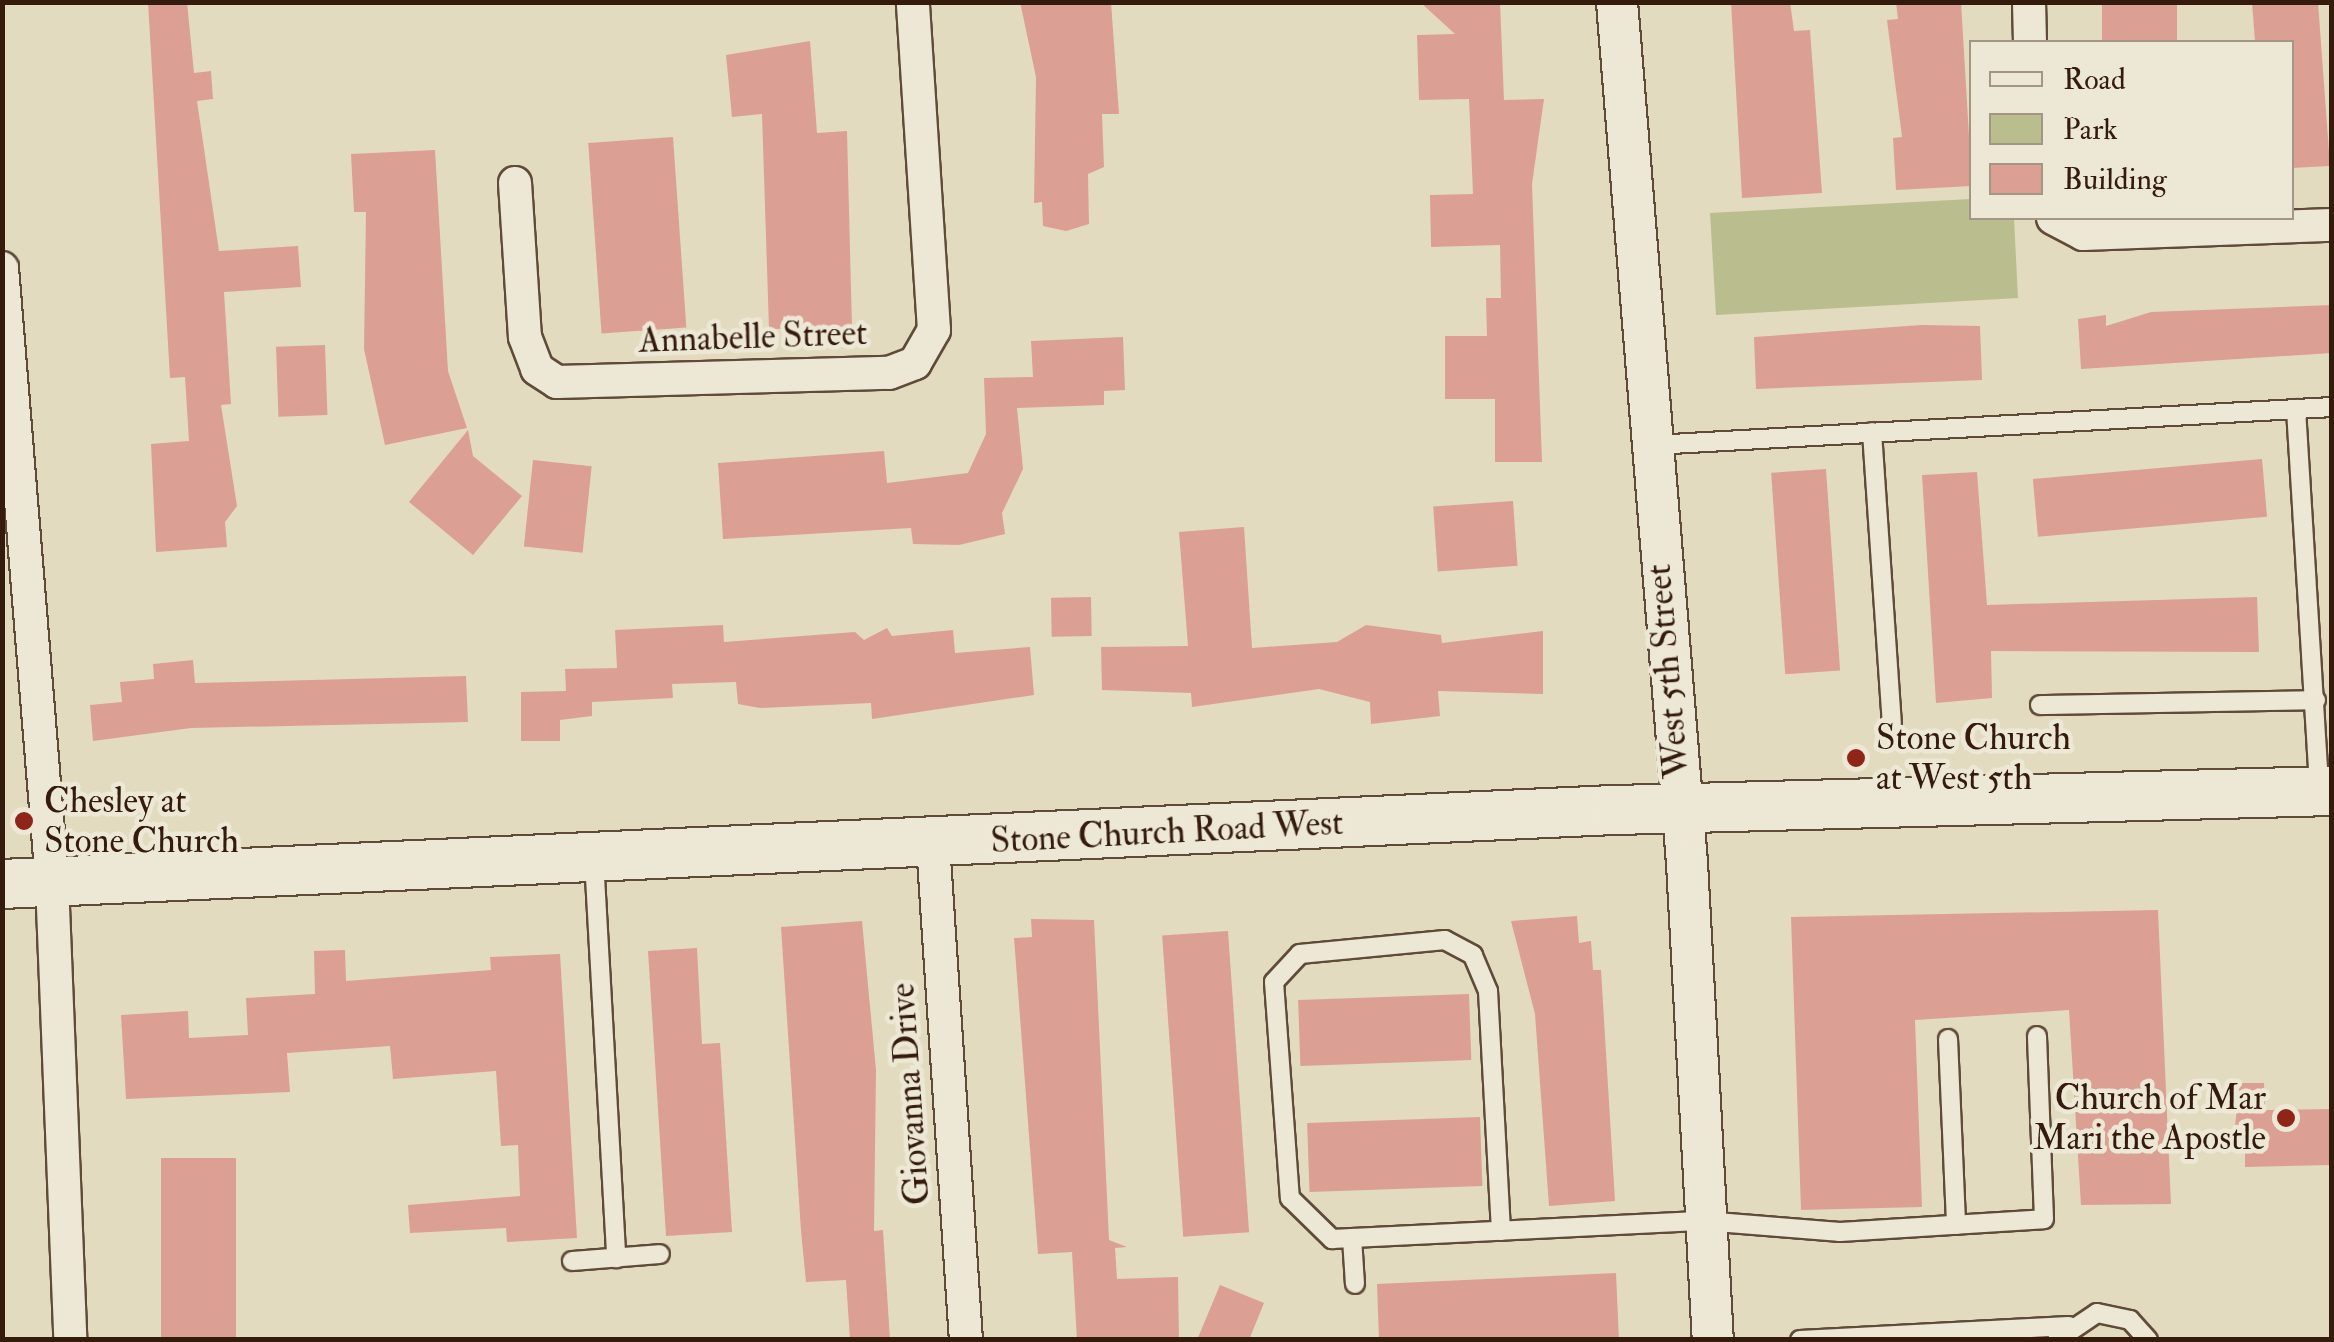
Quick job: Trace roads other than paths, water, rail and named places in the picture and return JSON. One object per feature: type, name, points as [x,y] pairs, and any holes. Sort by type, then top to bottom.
[{"type":"main road","name":"Stone Church Road West","points":[[2,884],[1681,808],[2325,792]]},
{"type":"street","name":"Annabelle Street","points":[[515,183],[525,337],[537,368],[557,382],[888,372],[916,363],[934,330],[913,2]]},
{"type":"street","name":"West 5th Street","points":[[1618,2],[1648,446],[1681,808],[1713,1340]]},
{"type":"street","points":[[2028,2],[2030,40]]},
{"type":"street","points":[[2057,220],[2083,234],[2332,224]]},
{"type":"street","points":[[2,268],[52,882],[70,1340]]},
{"type":"street","name":"Giovanna Drive","points":[[933,844],[966,1340]]},
{"type":"lane","points":[[1648,446],[2332,407]]},
{"type":"lane","points":[[2296,409],[2325,792]]},
{"type":"lane","points":[[1872,432],[1892,723]]},
{"type":"lane","points":[[2040,705],[2316,700]]},
{"type":"lane","points":[[594,858],[616,1258]]},
{"type":"lane","points":[[1501,1231],[1488,990],[1472,955],[1445,940],[1300,954],[1274,982],[1290,1198],[1332,1239],[1501,1231],[1704,1221],[1840,1232],[2044,1219],[2037,1036]]},
{"type":"lane","points":[[1948,1039],[1956,1224]]},
{"type":"lane","points":[[1352,1238],[1355,1284]]},
{"type":"lane","points":[[572,1262],[660,1254]]},
{"type":"lane","points":[[1800,1340],[2063,1333],[2114,1314],[2148,1340]]},
{"type":"place","name":"Stone Church at West 5th","points":[[1856,758]]},
{"type":"place","name":"Chesley at Stone Church","points":[[24,821]]},
{"type":"place","name":"Church of Mar Mari the Apostle","points":[[2286,1118]]}]
